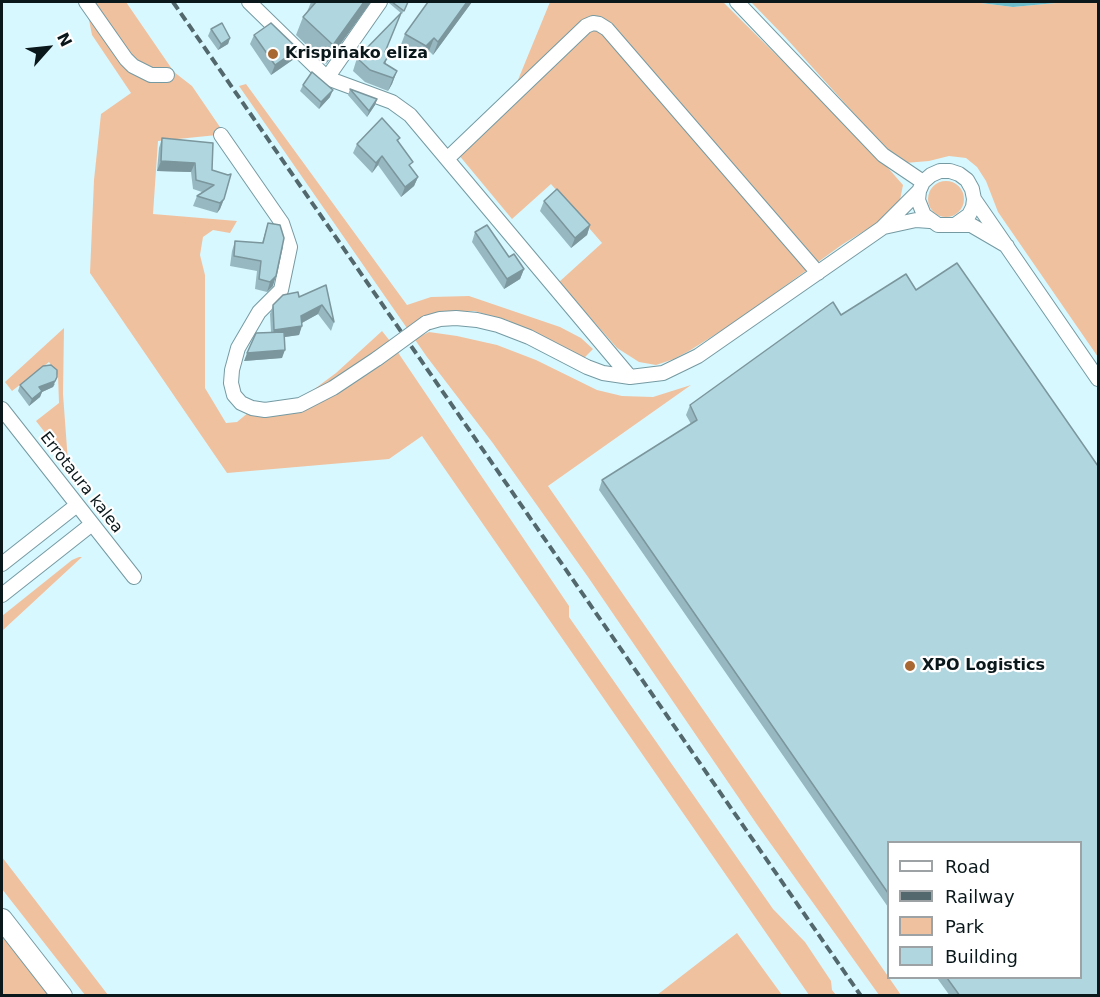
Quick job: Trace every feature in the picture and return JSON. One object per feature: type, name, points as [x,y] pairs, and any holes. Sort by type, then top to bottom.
[{"type":"street","points":[[86,2],[133,66],[151,75],[167,75]]},
{"type":"street","points":[[249,2],[327,78],[392,102],[410,115],[630,377]]},
{"type":"street","points":[[327,78],[380,2]]},
{"type":"street","points":[[736,2],[883,155],[921,187]]},
{"type":"street","points":[[447,159],[586,26],[593,23],[599,24],[607,29],[818,273]]},
{"type":"street","points":[[221,135],[282,223],[290,247],[281,290],[259,312],[238,348],[232,370],[231,383],[234,395],[241,403],[252,408],[265,410],[300,405],[333,388],[426,323],[440,319],[456,318],[498,325],[530,337],[587,368],[610,375],[647,376],[677,367],[698,356],[882,228],[930,175],[940,171],[950,171],[967,180],[974,199],[1098,379]]},
{"type":"street","points":[[921,187],[920,208],[930,221]]},
{"type":"street","points":[[955,225],[969,215],[974,199]]},
{"type":"street","points":[[882,228],[916,220],[930,221],[938,225],[970,225],[1007,246]]},
{"type":"street","name":"Errotaura kalea","points":[[2,409],[134,577]]},
{"type":"street","points":[[2,564],[77,505]]},
{"type":"street","points":[[2,595],[92,524]]},
{"type":"street","points":[[2,919],[62,996]]},
{"type":"green space","points":[[91,2],[126,2],[174,72],[192,86],[222,130],[217,135],[158,141],[153,214],[237,221],[230,233],[213,230],[203,237],[200,255],[205,275],[205,388],[226,423],[237,422],[249,412],[284,413],[397,351],[569,606],[569,617],[773,909],[805,942],[831,981],[832,990],[836,995],[809,995],[422,436],[389,459],[227,473],[90,273],[94,180],[101,114],[131,93],[92,35],[87,10],[138,66]]},
{"type":"green space","points":[[550,2],[723,2],[874,152],[903,185],[898,210],[843,244],[735,322],[689,351],[656,365],[639,362],[617,348],[559,282],[602,243],[551,184],[512,219],[458,154],[513,92]]},
{"type":"green space","points":[[751,2],[973,2],[1013,7],[1066,2],[1098,2],[1098,357],[998,212],[986,181],[977,167],[966,158],[949,156],[905,163],[895,159]]},
{"type":"green space","points":[[246,84],[407,305],[431,297],[469,296],[560,327],[581,338],[593,349],[584,358],[507,320],[474,311],[437,314],[410,325],[419,337],[429,332],[497,345],[536,360],[597,390],[622,396],[653,397],[691,385],[548,486],[887,975],[887,979],[890,979],[901,995],[879,995],[758,826],[588,577],[492,442],[427,357],[239,86]]},
{"type":"green space","points":[[946,181],[959,186],[964,199],[959,212],[946,217],[933,212],[928,199],[933,186]]},
{"type":"green space","points":[[64,328],[63,394],[68,462],[36,421],[59,403],[58,375],[49,362],[12,391],[5,382]]},
{"type":"green space","points":[[382,331],[390,341],[315,392],[305,396],[336,373]]},
{"type":"green space","points":[[82,557],[2,631],[2,616],[72,560]]},
{"type":"green space","points":[[2,857],[108,995],[85,995],[2,889]]},
{"type":"green space","points":[[2,931],[52,995],[2,995]]},
{"type":"green space","points":[[737,933],[782,995],[657,995]]},
{"type":"water","points":[[973,2],[1066,2],[1013,7]]},
{"type":"building","points":[[316,2],[364,2],[333,45],[303,17]]},
{"type":"building","points":[[392,2],[408,2],[404,11]]},
{"type":"building","points":[[428,2],[467,2],[438,42],[434,38],[426,46],[405,34]]},
{"type":"building","points":[[401,13],[385,52],[389,55],[384,63],[397,71],[393,78],[370,70],[357,58]]},
{"type":"building","points":[[222,23],[230,38],[221,44],[211,29]]},
{"type":"building","points":[[271,23],[298,49],[275,65],[254,35]]},
{"type":"building","points":[[312,72],[333,90],[321,102],[303,85]]},
{"type":"building","points":[[350,89],[377,99],[369,111]]},
{"type":"building","points":[[382,118],[400,138],[397,140],[413,162],[409,165],[418,177],[405,187],[382,156],[376,163],[357,144]]},
{"type":"building","points":[[162,138],[213,143],[212,170],[231,174],[224,199],[220,203],[197,196],[214,185],[196,180],[195,163],[161,161]]},
{"type":"building","points":[[557,189],[590,225],[575,238],[544,201]]},
{"type":"building","points":[[268,223],[280,225],[284,238],[276,276],[270,282],[259,279],[261,261],[234,256],[235,241],[263,243]]},
{"type":"building","points":[[487,225],[509,257],[514,254],[524,269],[507,279],[475,232]]},
{"type":"building","name":"XPO Logistics","points":[[957,263],[1098,466],[1098,996],[960,996],[948,979],[1082,979],[1082,841],[887,841],[887,892],[602,480],[697,420],[690,405],[833,302],[841,315],[906,274],[916,290]]},
{"type":"building","points":[[326,285],[334,322],[322,305],[301,316],[302,326],[274,330],[273,305],[283,295],[298,292],[299,297]]},
{"type":"building","points":[[284,332],[285,350],[247,353],[256,333]]},
{"type":"building","points":[[51,365],[57,370],[55,381],[39,387],[42,391],[32,399],[20,385],[43,366]]},
{"type":"railway","points":[[173,2],[861,996]]},
{"type":"place","name":"Krispiñako eliza","points":[[273,54]]},
{"type":"place","name":"XPO Logistics","points":[[910,666]]}]
